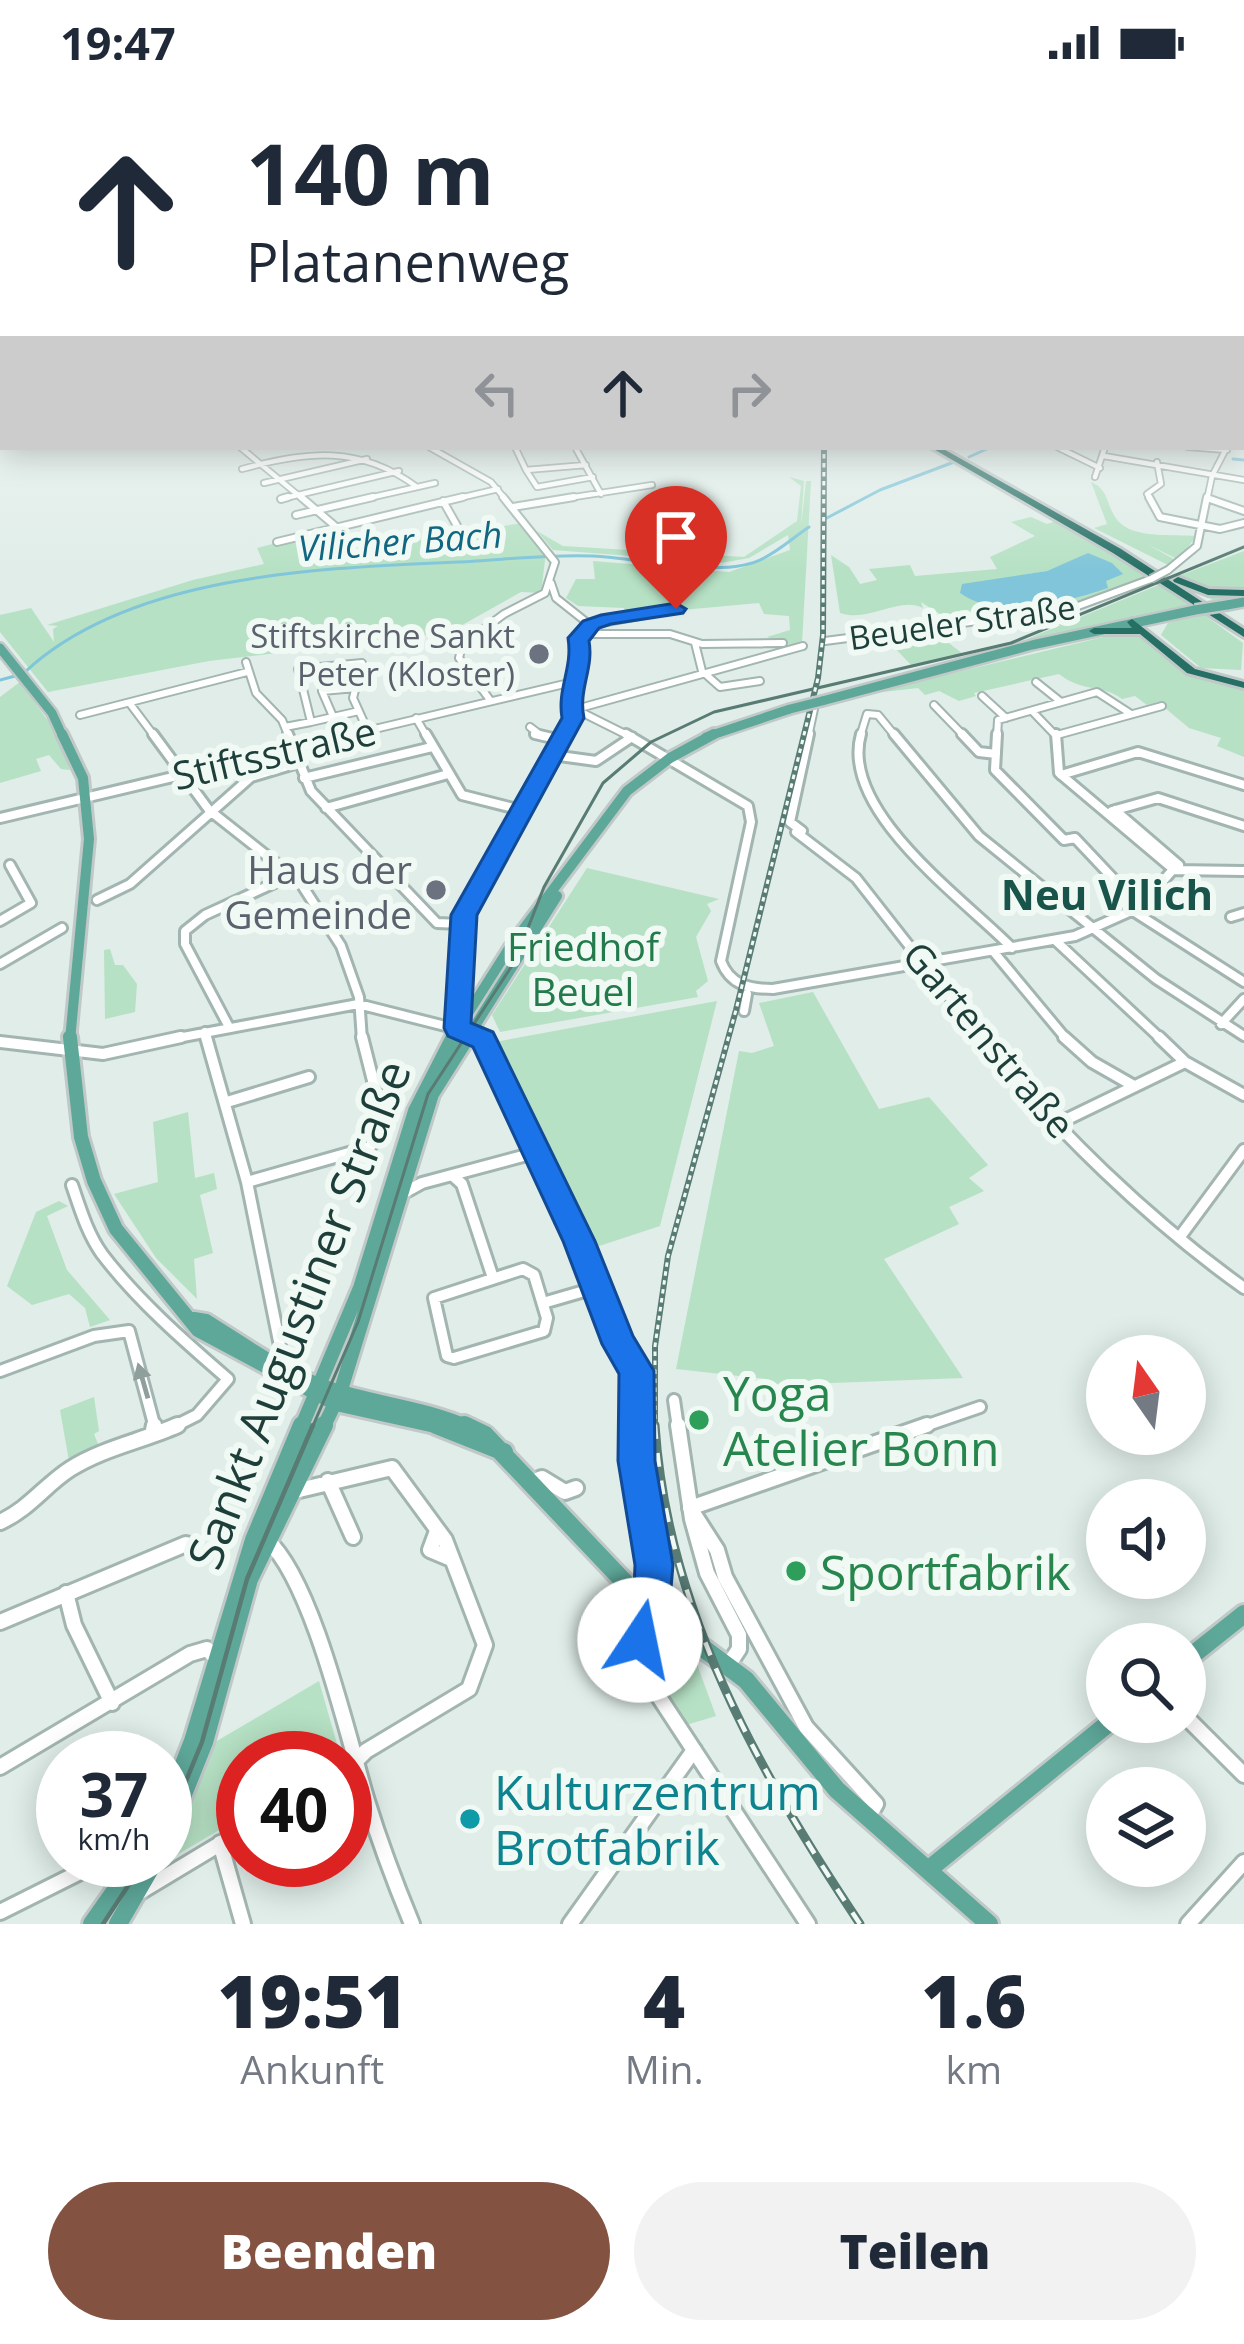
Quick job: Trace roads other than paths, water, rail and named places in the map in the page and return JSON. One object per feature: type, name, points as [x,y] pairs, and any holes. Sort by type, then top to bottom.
[{"type":"highway","points":[[939,450],[1222,610],[1244,634]]},
{"type":"highway","points":[[949,450],[1158,573],[1244,634]]},
{"type":"highway","points":[[1158,573],[1208,592],[1244,592]]},
{"type":"highway","points":[[1094,632],[1139,626],[1196,670],[1223,676],[1244,674]]},
{"type":"highway","points":[[1139,626],[1191,671],[1244,685]]},
{"type":"main road","points":[[1139,626],[1244,602]]},
{"type":"main road","name":"Sankt Augustiner Straße","points":[[192,1744],[254,1540],[360,1288],[415,1111],[458,1029],[627,791],[708,736],[790,709],[1094,632]]},
{"type":"main road","points":[[0,648],[64,732],[86,797],[88,839],[70,1054],[81,1137],[94,1181],[123,1239],[194,1319],[206,1321],[290,1377],[338,1398],[456,1420],[474,1428],[504,1452],[654,1611],[729,1664],[757,1692],[814,1767],[989,1924]]},
{"type":"main road","name":"Sankt Augustiner Straße","points":[[192,1774],[205,1742],[249,1579],[338,1398],[406,1173],[458,1029]]},
{"type":"main road","points":[[290,1377],[315,1371],[329,1361]]},
{"type":"main road","points":[[349,1368],[370,1406]]},
{"type":"main road","points":[[290,1377],[305,1418]]},
{"type":"main road","points":[[323,1434],[370,1406]]},
{"type":"main road","points":[[1206,1644],[1244,1614]]},
{"type":"main road","points":[[928,1870],[1086,1742]]},
{"type":"main road","points":[[92,1924],[129,1887]]},
{"type":"main road","points":[[118,1924],[137,1887]]},
{"type":"street","points":[[246,450],[335,526]]},
{"type":"street","points":[[436,450],[497,488],[553,556],[551,592],[589,629],[670,634],[694,643],[783,644]]},
{"type":"street","points":[[516,450],[537,487],[593,477]]},
{"type":"street","points":[[577,450],[601,494]]},
{"type":"street","points":[[1063,450],[1100,468]]},
{"type":"street","points":[[1158,573],[1197,546],[1215,472],[1226,450]]},
{"type":"street","points":[[1095,477],[1105,451],[1244,480]]},
{"type":"street","points":[[242,469],[312,453],[372,458],[417,487]]},
{"type":"street","points":[[264,483],[372,458]]},
{"type":"street","points":[[1157,462],[1162,483],[1147,494],[1157,514],[1224,529],[1244,523]]},
{"type":"street","points":[[526,470],[586,464]]},
{"type":"street","points":[[280,499],[399,472]]},
{"type":"street","points":[[296,514],[435,483]]},
{"type":"street","points":[[513,507],[652,485]]},
{"type":"street","points":[[277,542],[497,488]]},
{"type":"street","points":[[1208,497],[1244,511]]},
{"type":"street","points":[[443,501],[460,531]]},
{"type":"street","name":"Beueler Straße","points":[[825,641],[1084,606],[1158,573]]},
{"type":"street","points":[[490,700],[458,652],[467,639],[551,592]]},
{"type":"street","points":[[458,1029],[458,924],[574,710],[569,695],[583,657],[578,638],[589,629],[676,609]]},
{"type":"street","points":[[694,643],[704,673],[720,687],[760,681]]},
{"type":"street","points":[[574,710],[803,646]]},
{"type":"street","points":[[246,662],[256,693],[285,727],[304,778],[326,808],[437,923],[458,924]]},
{"type":"street","points":[[306,695],[298,669],[362,663],[356,688],[358,712],[368,729]]},
{"type":"street","points":[[80,716],[247,672]]},
{"type":"street","name":"Stiftsstraße","points":[[0,818],[573,682]]},
{"type":"street","points":[[1036,682],[1061,702]]},
{"type":"street","points":[[548,687],[596,703]]},
{"type":"street","points":[[311,722],[302,697],[356,688]]},
{"type":"street","points":[[322,691],[341,736]]},
{"type":"street","points":[[1131,714],[1098,692],[998,720],[995,770],[1072,848],[1083,846],[1137,909],[1244,982]]},
{"type":"street","points":[[982,697],[1006,718]]},
{"type":"street","points":[[131,705],[209,809],[292,875],[341,946],[358,1004],[367,1065],[384,1124],[370,1147],[247,1182]]},
{"type":"street","name":"Gartenstraße","points":[[818,705],[790,822],[802,831],[798,834],[856,878],[1012,1077],[1057,1124],[1226,1280],[1244,1288]]},
{"type":"street","points":[[934,705],[979,752],[996,754]]},
{"type":"street","points":[[1057,735],[1162,706]]},
{"type":"street","points":[[574,710],[583,709],[670,758],[740,799],[751,812],[722,953],[723,969],[734,981],[754,989],[1056,941],[1137,909],[1175,867]]},
{"type":"street","points":[[1032,711],[1057,735],[1056,768],[1061,775],[1175,867],[1244,868]]},
{"type":"street","points":[[285,727],[358,712]]},
{"type":"street","points":[[1012,948],[870,803],[855,764],[864,719],[875,713],[979,836],[1091,929],[1244,1036]]},
{"type":"street","points":[[416,718],[468,799],[521,810]]},
{"type":"street","points":[[530,727],[536,736],[561,740]]},
{"type":"street","points":[[552,755],[596,761],[632,737]]},
{"type":"street","points":[[304,778],[432,747]]},
{"type":"street","points":[[1061,775],[1138,752],[1244,784]]},
{"type":"street","points":[[97,900],[130,884],[251,776],[298,763]]},
{"type":"street","points":[[326,808],[448,774]]},
{"type":"street","points":[[1111,811],[1158,798],[1244,826]]},
{"type":"street","points":[[0,921],[32,903],[10,865]]},
{"type":"street","points":[[229,1027],[185,944],[185,931],[206,915],[292,875]]},
{"type":"street","points":[[1244,913],[1232,917],[1244,926]]},
{"type":"street","points":[[0,964],[62,928]]},
{"type":"street","points":[[1056,941],[1185,1062],[1244,1095]]},
{"type":"street","points":[[993,951],[1058,1031],[1110,1075],[1134,1086]]},
{"type":"street","points":[[744,1011],[747,994]]},
{"type":"street","points":[[1222,1024],[1244,999]]},
{"type":"street","points":[[0,1042],[70,1054],[125,1051],[358,1004],[458,1029],[483,1040],[538,1152],[619,1344],[637,1371],[637,1461],[654,1565],[654,1611],[640,1640],[641,1666],[808,1924]]},
{"type":"street","points":[[205,1032],[247,1182],[280,1346]]},
{"type":"street","points":[[1057,1124],[1185,1062]]},
{"type":"street","points":[[226,1102],[293,1085],[309,1076]]},
{"type":"street","points":[[1179,1238],[1244,1150]]},
{"type":"street","points":[[406,1173],[413,1182],[457,1179],[468,1170],[538,1152]]},
{"type":"street","points":[[457,1179],[493,1278]]},
{"type":"street","points":[[402,1195],[422,1183]]},
{"type":"street","points":[[0,1522],[29,1511],[76,1465],[201,1416],[228,1379],[179,1336],[100,1251],[72,1185]]},
{"type":"street","points":[[100,1251],[123,1239]]},
{"type":"street","points":[[530,1271],[548,1318],[544,1331],[466,1355],[446,1354],[436,1299],[493,1278],[530,1271]]},
{"type":"street","points":[[543,1303],[598,1288]]},
{"type":"street","points":[[0,1371],[122,1328],[129,1330],[152,1411],[156,1432],[151,1436]]},
{"type":"street","points":[[674,1400],[690,1508],[707,1573],[739,1635],[739,1649],[729,1664]]},
{"type":"street","points":[[690,1508],[980,1407]]},
{"type":"street","points":[[290,1493],[392,1468],[437,1531],[430,1550],[449,1558],[485,1645],[475,1681],[460,1696],[372,1747]]},
{"type":"street","points":[[533,1482],[542,1478],[565,1492],[576,1488]]},
{"type":"street","points":[[328,1481],[353,1538]]},
{"type":"street","points":[[690,1508],[717,1550],[725,1577],[806,1727],[876,1804],[867,1818]]},
{"type":"street","points":[[267,1540],[280,1550],[312,1628],[341,1731]]},
{"type":"street","points":[[0,1622],[186,1544]]},
{"type":"street","points":[[67,1593],[74,1625],[112,1703]]},
{"type":"street","points":[[0,1767],[190,1654],[208,1649],[217,1659]]},
{"type":"street","points":[[1206,1738],[1244,1775]]},
{"type":"street","points":[[570,1924],[694,1750]]},
{"type":"street","points":[[372,1825],[412,1924]]},
{"type":"street","points":[[1188,1924],[1244,1862]]},
{"type":"street","points":[[0,1912],[51,1887]]},
{"type":"street","points":[[232,1887],[243,1924]]},
{"type":"water","points":[[1088,553],[1112,563],[1123,574],[1106,581],[1108,588],[1032,606],[993,606],[960,593],[962,584],[1047,571]]},
{"type":"waterway","points":[[969,457],[984,450]]},
{"type":"waterway","points":[[1233,459],[1244,460]]},
{"type":"waterway","name":"Vilicher Bach","points":[[823,520],[880,490],[954,462]]},
{"type":"waterway","name":"Vilicher Bach","points":[[25,672],[68,639],[118,614],[229,582],[347,568],[559,556],[727,567],[764,558],[809,527]]},
{"type":"waterway","name":"Vilicher Bach","points":[[0,680],[15,676]]},
{"type":"tram line","points":[[312,1428],[358,1322],[428,1094],[515,961],[544,887],[603,783],[651,742],[714,712],[1011,643],[1244,547]]},
{"type":"tram line","points":[[192,1766],[247,1579],[313,1425]]},
{"type":"tram line","points":[[103,1924],[127,1887]]},
{"type":"railway","points":[[655,1425],[655,1346],[668,1256],[736,1010],[818,678],[823,635],[824,450]]},
{"type":"railway","points":[[655,1425],[663,1494],[678,1560],[724,1687],[787,1808],[860,1924]]},
{"type":"place","name":"Stiftskirche Sankt Peter (Kloster)","points":[[539,654]]},
{"type":"place","name":"Haus der Gemeinde","points":[[436,890]]},
{"type":"place","name":"Yoga Atelier Bonn","points":[[699,1420]]},
{"type":"place","name":"Sportfabrik","points":[[796,1571]]},
{"type":"place","name":"Kulturzentrum Brotfabrik","points":[[470,1819]]},
{"type":"district","name":"Neu Vilich","points":[[1107,893]]},
{"type":"park label","name":"Friedhof Beuel","points":[[583,968]]}]
